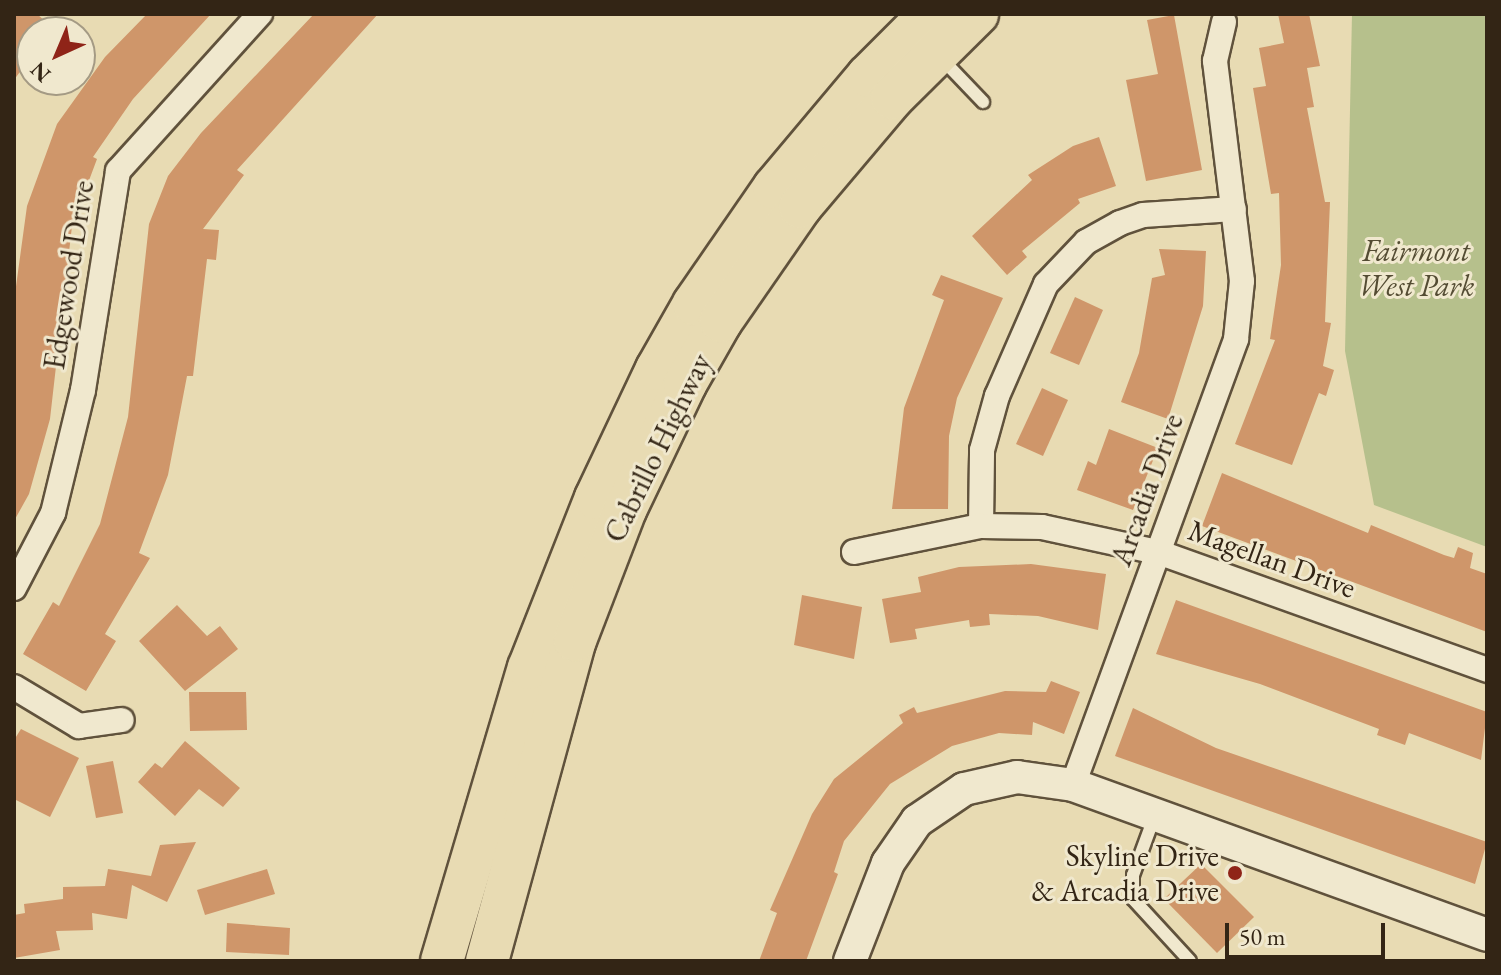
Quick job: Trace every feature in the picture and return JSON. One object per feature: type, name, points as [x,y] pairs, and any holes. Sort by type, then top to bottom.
[{"type":"highway","name":"Cabrillo Highway","points":[[442,961],[529,668],[596,498],[657,369],[694,304],[774,188],[868,76],[933,33],[977,14]]},
{"type":"highway","name":"Cabrillo Highway","points":[[487,961],[575,640],[654,445],[721,321],[768,251],[933,33]]},
{"type":"street","name":"Edgewood Drive","points":[[14,588],[53,513],[83,390],[118,171],[260,14]]},
{"type":"street","name":"Arcadia Drive","points":[[1073,785],[1236,339],[1242,281],[1215,61],[1224,22]]},
{"type":"street","points":[[981,526],[982,450],[997,396],[1046,284],[1086,242],[1120,223],[1143,215],[1234,209]]},
{"type":"street","name":"Magellan Drive","points":[[854,552],[981,526],[1042,527],[1158,552],[1487,670]]},
{"type":"street","points":[[14,687],[79,726],[122,720]]},
{"type":"street","points":[[850,961],[888,863],[917,821],[939,803],[991,781],[1046,779],[1073,785],[1487,935]]},
{"type":"lane","points":[[933,33],[983,102]]},
{"type":"lane","points":[[1155,815],[1133,875],[1133,899],[1190,961]]},
{"type":"green space","name":"Fairmont West Park","points":[[1352,14],[1487,14],[1487,547],[1374,505],[1345,351]]},
{"type":"building","points":[[14,14],[37,14],[39,16],[16,16],[14,80]]},
{"type":"building","points":[[147,14],[211,14],[133,99],[93,157],[97,159],[72,226],[50,419],[29,494],[14,521],[14,301],[27,206],[57,124],[77,96],[96,96],[96,70]]},
{"type":"building","points":[[314,14],[378,14],[237,170],[244,175],[203,229],[219,230],[216,260],[207,259],[193,376],[187,376],[168,475],[139,553],[150,558],[105,634],[116,641],[86,691],[23,654],[53,602],[59,606],[100,524],[128,417],[149,224],[168,176],[201,133]]},
{"type":"building","points":[[1278,14],[1309,14],[1320,66],[1307,68],[1314,107],[1307,108],[1325,202],[1330,202],[1325,322],[1331,323],[1323,366],[1334,370],[1326,396],[1319,393],[1292,465],[1235,444],[1275,340],[1270,339],[1281,265],[1279,193],[1271,194],[1253,88],[1266,86],[1259,48],[1284,43]]},
{"type":"building","points":[[1174,15],[1202,170],[1146,181],[1126,80],[1158,74],[1147,20]]},
{"type":"building","points":[[1099,137],[1116,186],[1078,199],[1080,203],[1022,251],[1027,257],[1007,275],[972,236],[1032,180],[1028,175],[1073,146]]},
{"type":"building","points":[[1159,249],[1206,251],[1203,306],[1168,419],[1121,402],[1139,353],[1152,278],[1165,275]]},
{"type":"building","points":[[941,275],[1003,298],[957,398],[949,436],[948,509],[892,509],[904,408],[944,300],[932,295]]},
{"type":"building","points":[[1075,297],[1103,310],[1079,365],[1050,353]]},
{"type":"building","points":[[1042,388],[1068,400],[1043,456],[1016,444]]},
{"type":"building","points":[[1109,429],[1158,448],[1133,510],[1077,490],[1088,461],[1096,465]]},
{"type":"building","points":[[1222,473],[1368,533],[1371,525],[1454,558],[1458,547],[1473,553],[1470,568],[1487,574],[1487,632],[1202,526]]},
{"type":"building","points":[[1031,564],[1106,574],[1098,630],[1038,616],[989,614],[990,625],[970,627],[969,620],[915,629],[917,639],[890,643],[882,599],[921,592],[918,577],[959,567]]},
{"type":"building","points":[[802,595],[862,607],[854,659],[794,645]]},
{"type":"building","points":[[1176,600],[1487,712],[1481,760],[1409,733],[1405,745],[1377,735],[1379,729],[1260,684],[1156,654]]},
{"type":"building","points":[[177,605],[207,636],[220,626],[238,649],[185,691],[139,641]]},
{"type":"building","points":[[1051,681],[1080,692],[1064,734],[1033,722],[1032,735],[999,733],[952,746],[890,784],[844,841],[834,872],[838,874],[806,961],[759,961],[777,913],[770,910],[812,814],[834,779],[903,723],[899,715],[914,707],[917,713],[1005,691],[1046,692]]},
{"type":"building","points":[[189,692],[246,692],[247,730],[190,731]]},
{"type":"building","points":[[1133,708],[1216,748],[1487,842],[1475,884],[1115,756]]},
{"type":"building","points":[[21,729],[79,758],[50,817],[14,799],[14,740]]},
{"type":"building","points":[[185,741],[240,788],[223,807],[199,789],[175,816],[138,782],[155,763],[162,768]]},
{"type":"building","points":[[113,761],[123,813],[96,818],[86,766]]},
{"type":"building","points":[[196,842],[167,902],[132,885],[127,919],[92,913],[93,930],[56,931],[60,950],[14,958],[14,915],[25,913],[24,904],[63,899],[63,887],[105,886],[108,869],[151,876],[160,845]]},
{"type":"building","points":[[1201,864],[1254,917],[1217,953],[1164,899]]},
{"type":"building","points":[[267,869],[275,894],[205,915],[197,890]]},
{"type":"building","points":[[227,923],[290,928],[289,955],[226,952]]},
{"type":"place","name":"Skyline Drive & Arcadia Drive","points":[[1235,873]]}]
